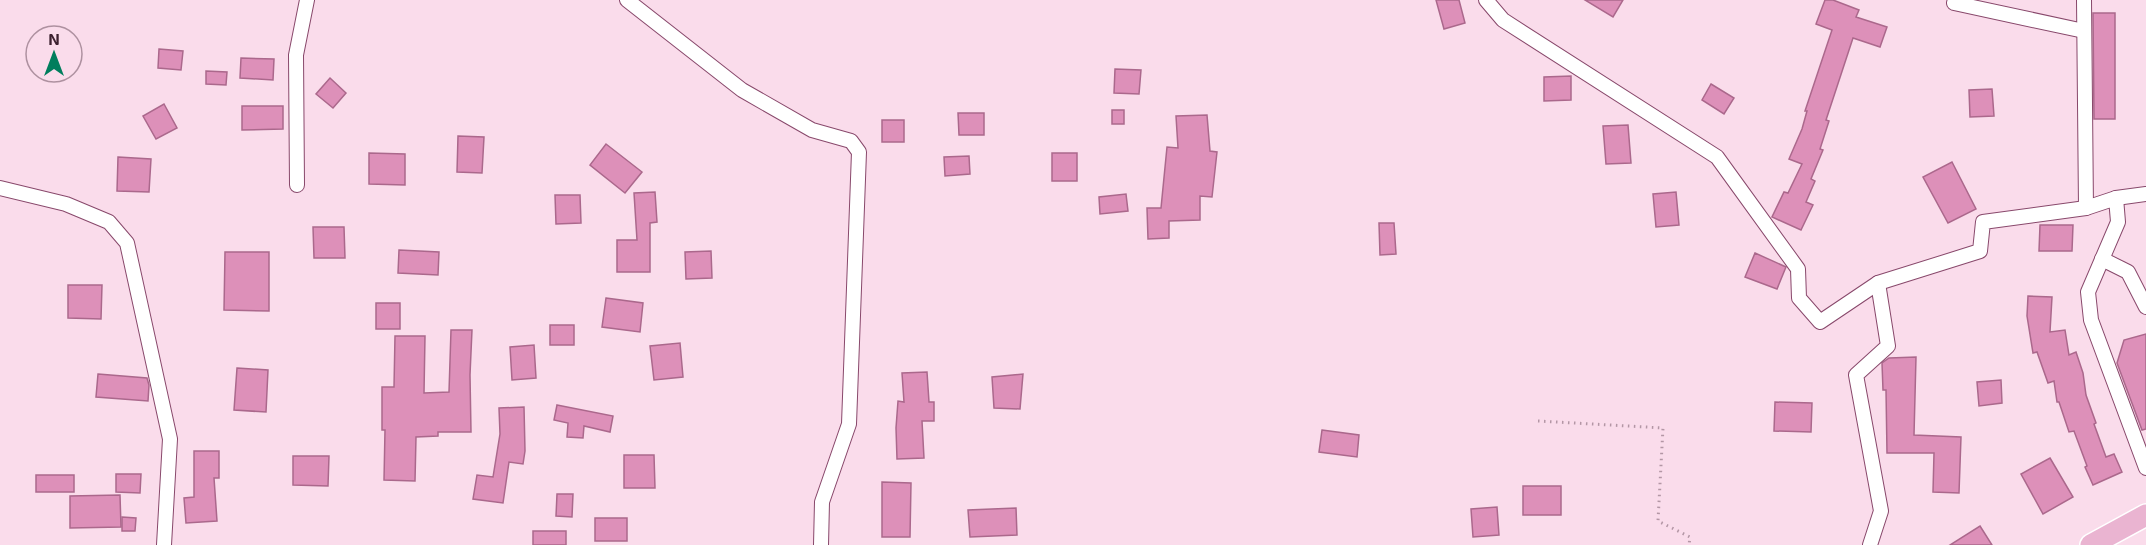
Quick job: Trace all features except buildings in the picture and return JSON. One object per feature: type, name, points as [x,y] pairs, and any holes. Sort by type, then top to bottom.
[{"type":"main road","points":[[2091,545],[2146,515]]},
{"type":"street","points":[[297,184],[296,55],[307,0]]},
{"type":"street","points":[[627,0],[742,90],[812,130],[851,141],[859,152],[849,424],[822,502],[821,545]]},
{"type":"street","points":[[1486,0],[1503,20],[1717,157],[1798,269],[1799,298],[1820,322],[1878,283],[1980,251],[1983,222],[2086,208],[2116,198],[2146,194]]},
{"type":"street","points":[[1955,0],[1954,3],[2084,31]]},
{"type":"street","points":[[2084,0],[2086,208]]},
{"type":"street","points":[[0,188],[66,204],[109,222],[127,243],[170,439],[164,545]]},
{"type":"street","points":[[2116,198],[2118,222],[2088,292],[2091,320],[2146,468]]},
{"type":"street","points":[[2102,259],[2128,272],[2146,307]]},
{"type":"street","points":[[1870,545],[1881,511],[1856,375],[1888,346],[1878,283]]},
{"type":"path","points":[[1538,422],[1663,428],[1658,521],[1690,537],[1689,545]]}]
